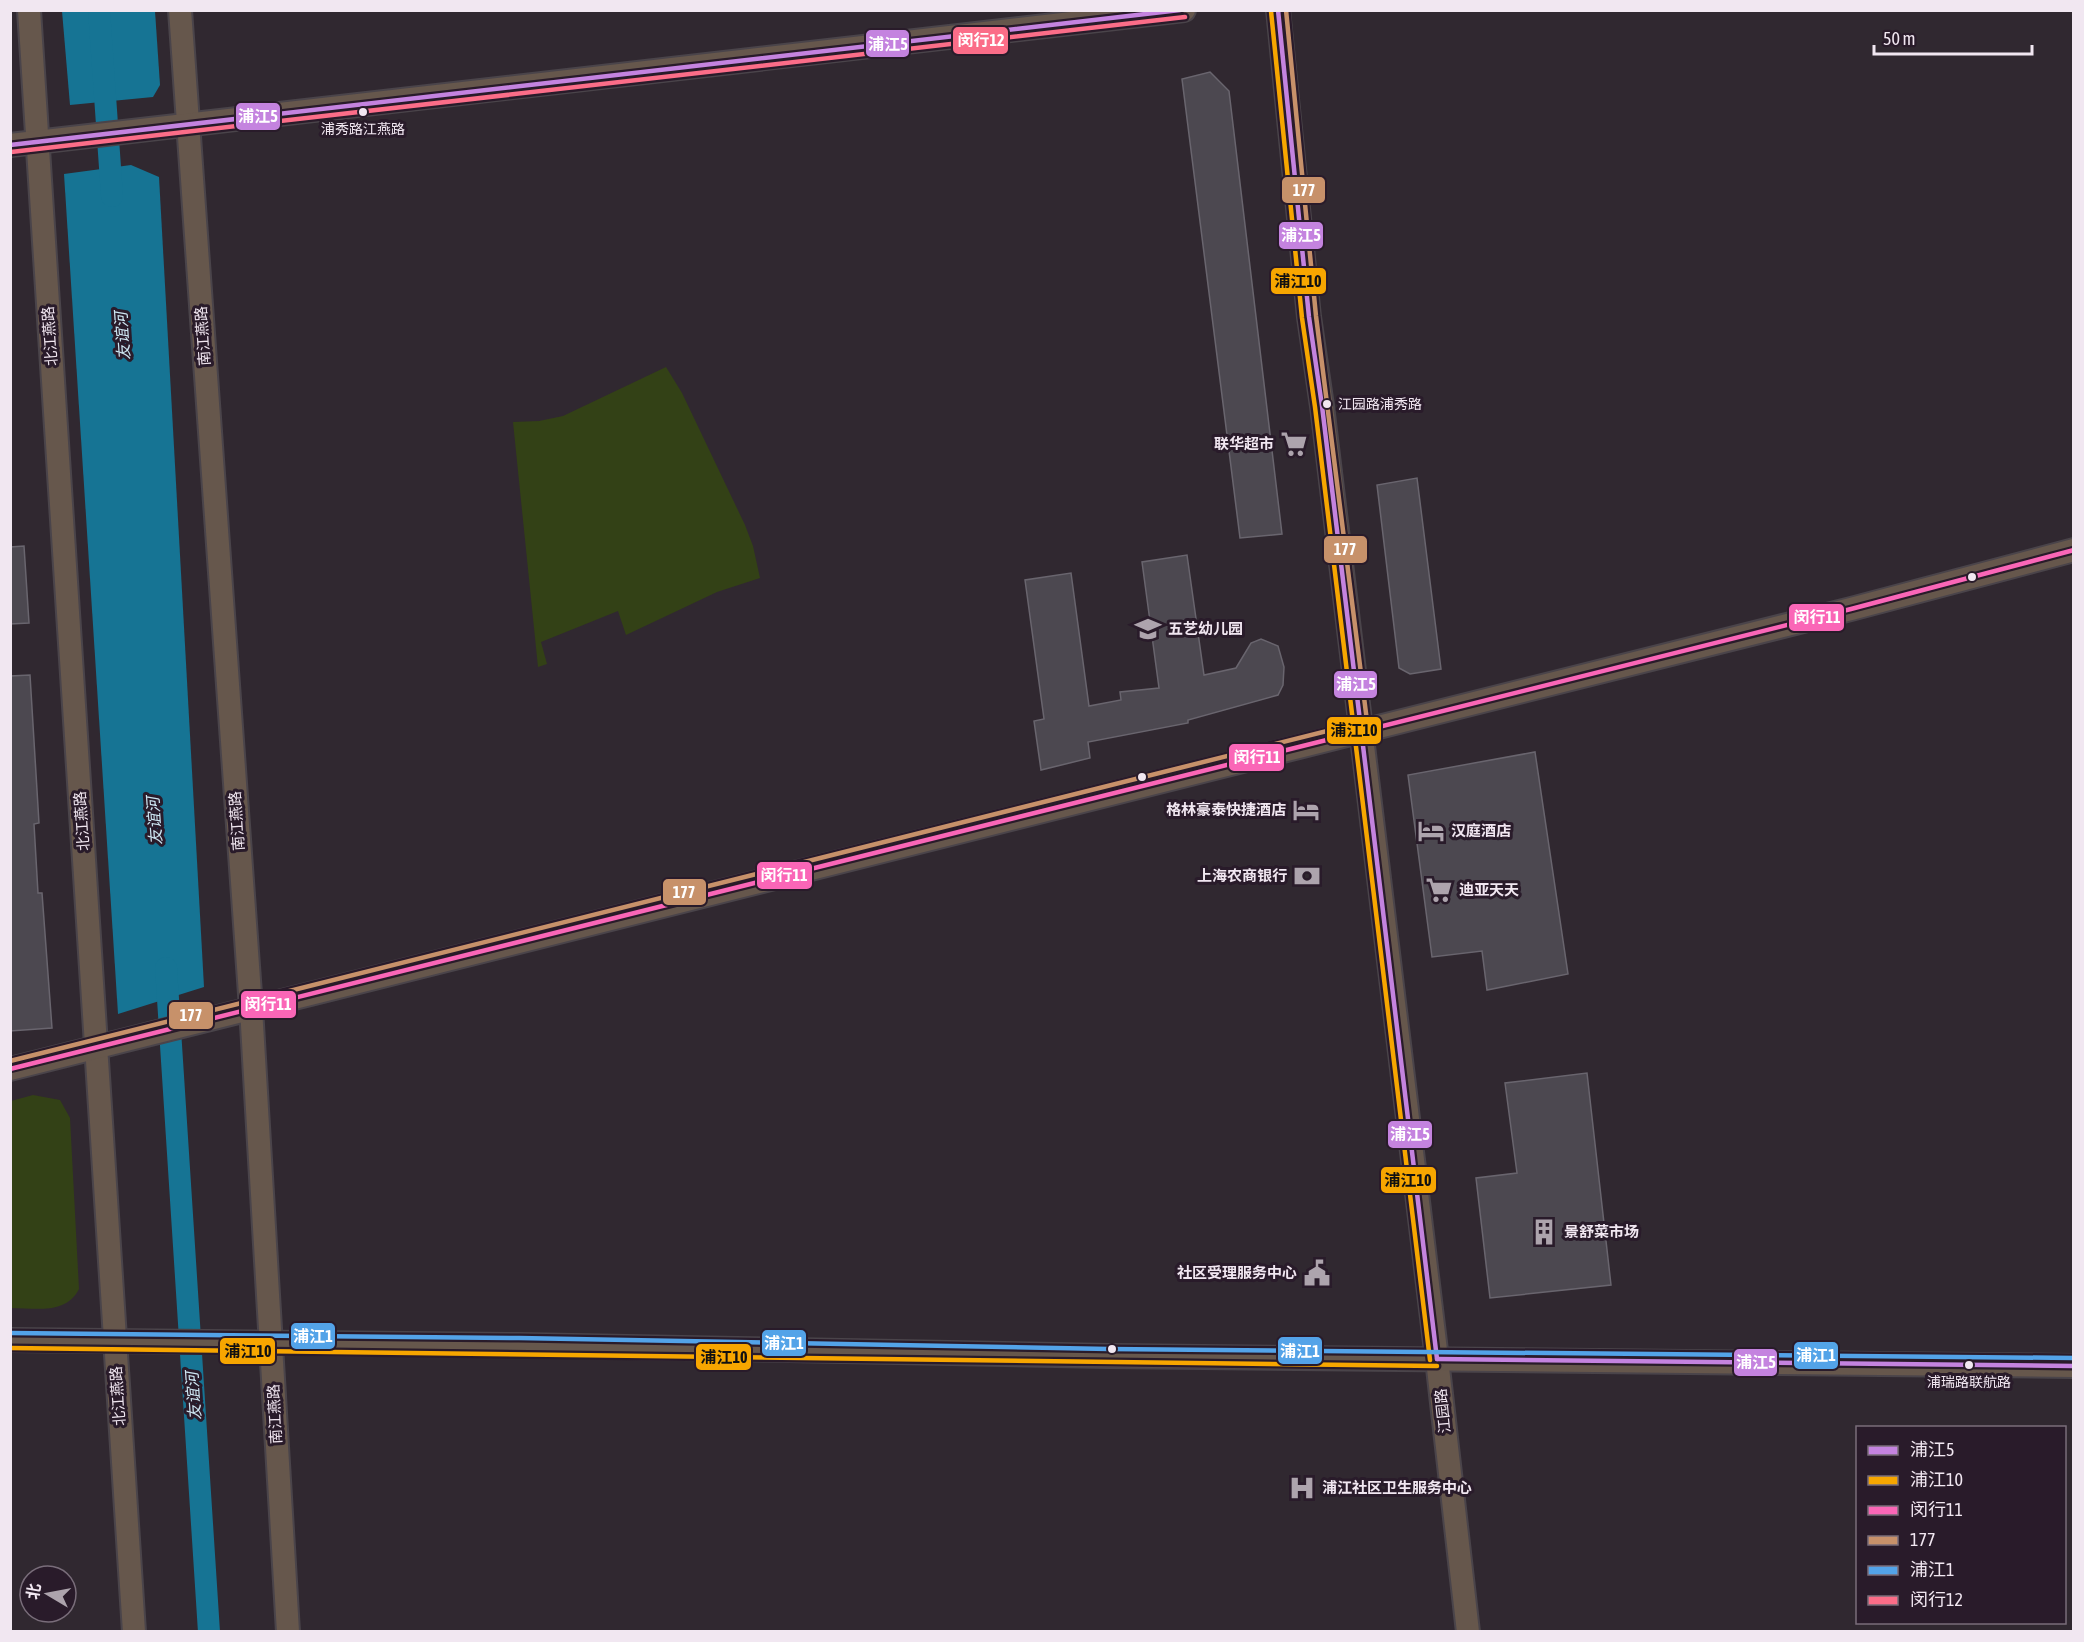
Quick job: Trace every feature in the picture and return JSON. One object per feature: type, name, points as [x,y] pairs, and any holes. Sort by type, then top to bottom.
[{"type":"street","name":"北江燕路","points":[[28,10],[134,1632]]},
{"type":"street","name":"南江燕路","points":[[180,10],[251,1008],[288,1632]]},
{"type":"street","points":[[10,145],[1184,10]]},
{"type":"street","name":"江园路","points":[[1278,10],[1309,317],[1361,730],[1468,1632]]},
{"type":"street","points":[[10,1069],[1851,609],[2073,550]]},
{"type":"street","points":[[10,1340],[2073,1366]]},
{"type":"green space","points":[[666,367],[682,393],[745,525],[753,546],[760,578],[717,592],[626,635],[618,611],[541,642],[547,664],[538,667],[513,422],[539,421],[563,416]]},
{"type":"green space","points":[[33,1095],[60,1100],[70,1118],[79,1289],[66,1303],[58,1306],[40,1309],[11,1308],[11,1101]]},
{"type":"water","points":[[62,11],[155,11],[160,85],[153,97],[70,105]]},
{"type":"water","points":[[131,165],[159,177],[204,987],[118,1014],[64,174]]},
{"type":"building","points":[[1210,72],[1229,91],[1282,534],[1240,538],[1182,79]]},
{"type":"building","points":[[1417,478],[1441,669],[1410,674],[1399,668],[1377,485]]},
{"type":"building","points":[[24,546],[29,623],[10,624],[10,547]]},
{"type":"building","points":[[1187,555],[1204,675],[1236,668],[1251,643],[1261,639],[1278,646],[1284,667],[1283,685],[1278,695],[1188,720],[1188,723],[1088,742],[1090,758],[1041,770],[1034,721],[1044,719],[1025,580],[1071,573],[1089,706],[1121,700],[1120,692],[1159,688],[1142,562]]},
{"type":"building","points":[[30,675],[39,823],[34,824],[38,893],[42,893],[52,1028],[10,1031],[10,676]]},
{"type":"building","points":[[1535,752],[1568,974],[1487,990],[1482,951],[1432,957],[1408,775]]},
{"type":"building","name":"景舒菜市场","points":[[1587,1073],[1611,1285],[1490,1298],[1476,1178],[1517,1173],[1505,1083]]},
{"type":"waterway","name":"友谊河","points":[[99,10],[112,196]]},
{"type":"waterway","name":"友谊河","points":[[166,968],[209,1632]]},
{"type":"transit line","name":"浦江5","points":[[10,145],[1180,10]]},
{"type":"transit line","name":"浦江5","points":[[1278,10],[1309,317],[1322,406],[1437,1359]]},
{"type":"transit line","name":"177","points":[[1286,10],[1316,316],[1368,729]]},
{"type":"transit line","name":"浦江10","points":[[1271,11],[1302,318],[1315,407],[1430,1360]]},
{"type":"transit line","name":"闵行12","points":[[11,152],[1185,17]]},
{"type":"transit line","name":"闵行11","points":[[10,1069],[1851,609],[2074,550]]},
{"type":"transit line","name":"177","points":[[10,1061],[1359,723]]},
{"type":"transit line","name":"浦江1","points":[[10,1333],[519,1338],[1109,1349],[2074,1358]]},
{"type":"transit line","name":"浦江10","points":[[10,1348],[1437,1366]]},
{"type":"transit line","name":"浦江5","points":[[1437,1359],[2074,1366]]},
{"type":"place","name":"浦秀路江燕路","points":[[363,112]]},
{"type":"place","name":"江园路浦秀路","points":[[1327,404]]},
{"type":"place","name":"联华超市","points":[[1294,444]]},
{"type":"place","name":"五艺幼儿园","points":[[1148,629]]},
{"type":"place","name":"格林豪泰快捷酒店","points":[[1306,810]]},
{"type":"place","name":"汉庭酒店","points":[[1431,831]]},
{"type":"place","name":"上海农商银行","points":[[1307,876]]},
{"type":"place","name":"迪亚天天","points":[[1439,890]]},
{"type":"place","name":"景舒菜市场","points":[[1544,1232]]},
{"type":"place","name":"社区受理服务中心","points":[[1317,1273]]},
{"type":"place","name":"浦瑞路联航路","points":[[1969,1365]]},
{"type":"place","name":"浦江社区卫生服务中心","points":[[1302,1488]]}]
